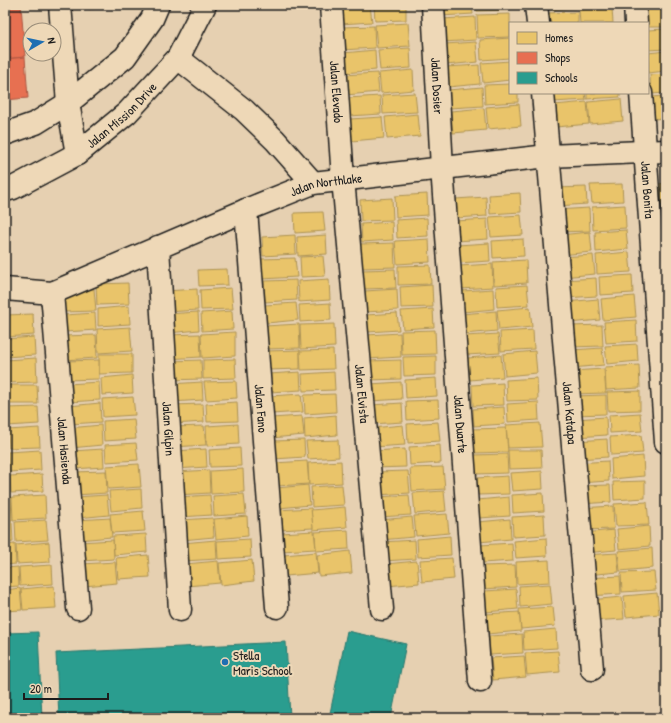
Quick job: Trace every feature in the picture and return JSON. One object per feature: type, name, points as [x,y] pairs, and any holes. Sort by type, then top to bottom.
[{"type":"street","points":[[60,5],[68,103],[77,154]]},
{"type":"street","points":[[5,134],[36,123],[68,103],[125,57],[152,19],[158,5]]},
{"type":"street","name":"Jalan Mission Drive","points":[[5,190],[13,188],[77,154],[127,113],[178,58],[205,5]]},
{"type":"street","name":"Jalan Elevado","points":[[331,5],[343,179]]},
{"type":"street","name":"Jalan Dosier","points":[[433,5],[442,168]]},
{"type":"street","points":[[536,5],[538,22]]},
{"type":"street","points":[[635,5],[636,22]]},
{"type":"street","points":[[178,58],[244,110],[275,140],[313,183]]},
{"type":"street","name":"Jalan Katalpa","points":[[543,94],[592,669]]},
{"type":"street","name":"Jalan Bonita","points":[[641,94],[666,442]]},
{"type":"street","name":"Jalan Northlake","points":[[5,289],[52,293],[158,247],[313,183],[548,156],[666,151]]},
{"type":"street","name":"Jalan Duarte","points":[[442,168],[480,681]]},
{"type":"street","name":"Jalan Elvista","points":[[343,179],[382,609]]},
{"type":"street","name":"Jalan Fano","points":[[246,210],[277,607]]},
{"type":"street","name":"Jalan Gilpin","points":[[158,247],[180,610]]},
{"type":"street","name":"Jalan Hasienda","points":[[52,293],[78,608]]},
{"type":"building: Homes","points":[[370,5],[372,22],[340,24],[339,6]]},
{"type":"building: Homes","points":[[374,5],[406,5],[406,20],[375,21]]},
{"type":"building: Homes","points":[[441,5],[472,5],[473,14],[441,16]]},
{"type":"building: Homes","points":[[476,5],[508,5],[508,10],[477,11]]},
{"type":"building: Homes","points":[[544,5],[576,5],[576,8],[544,10]]},
{"type":"building: Homes","points":[[643,5],[666,5],[666,27],[649,27],[649,22],[644,22]]},
{"type":"building: Homes","points":[[612,8],[613,22],[580,22],[579,10]]},
{"type":"building: Homes","points":[[578,12],[578,22],[545,22],[545,13]]},
{"type":"building: Homes","points":[[510,14],[509,37],[478,38],[477,15]]},
{"type":"building: Homes","points":[[475,17],[476,40],[443,42],[442,19]]},
{"type":"building: Homes","points":[[408,23],[410,46],[377,48],[375,25]]},
{"type":"building: Homes","points":[[374,26],[375,48],[342,50],[341,27]]},
{"type":"building: Homes","points":[[666,29],[666,49],[649,50],[649,30]]},
{"type":"building: Homes","points":[[509,38],[509,58],[481,60],[480,40]]},
{"type":"building: Homes","points":[[476,42],[478,62],[446,65],[445,44]]},
{"type":"building: Homes","points":[[410,48],[411,68],[380,70],[378,50]]},
{"type":"building: Homes","points":[[375,50],[376,70],[345,73],[343,53]]},
{"type":"building: Homes","points":[[666,51],[666,71],[649,73],[649,53]]},
{"type":"building: Homes","points":[[509,61],[509,80],[483,83],[481,63]]},
{"type":"building: Homes","points":[[479,65],[480,84],[448,87],[446,67]]},
{"type":"building: Homes","points":[[413,70],[414,90],[381,93],[379,73]]},
{"type":"building: Homes","points":[[377,73],[379,92],[346,95],[344,75]]},
{"type":"building: Homes","points":[[666,74],[666,93],[651,94],[650,75]]},
{"type":"building: Homes","points":[[509,84],[509,94],[518,94],[518,102],[485,104],[484,85]]},
{"type":"building: Homes","points":[[482,87],[483,106],[450,108],[448,90]]},
{"type":"building: Homes","points":[[415,93],[417,112],[383,114],[382,95]]},
{"type":"building: Homes","points":[[552,94],[585,94],[586,100],[553,102]]},
{"type":"building: Homes","points":[[587,94],[620,94],[620,97],[587,99]]},
{"type":"building: Homes","points":[[380,96],[381,114],[349,116],[347,98]]},
{"type":"building: Homes","points":[[666,96],[666,118],[654,119],[652,97]]},
{"type":"building: Homes","points":[[621,99],[623,121],[590,124],[588,102]]},
{"type":"building: Homes","points":[[587,102],[589,124],[556,127],[554,105]]},
{"type":"building: Homes","points":[[519,104],[521,126],[488,129],[486,107]]},
{"type":"building: Homes","points":[[484,108],[486,130],[453,133],[451,111]]},
{"type":"building: Homes","points":[[418,114],[420,136],[387,139],[385,117]]},
{"type":"building: Homes","points":[[382,117],[384,138],[352,141],[350,119]]},
{"type":"building: Homes","points":[[666,183],[666,205],[660,205],[659,184]]},
{"type":"building: Homes","points":[[622,184],[623,201],[592,203],[590,185]]},
{"type":"building: Homes","points":[[586,187],[587,204],[556,206],[555,188]]},
{"type":"building: Homes","points":[[520,193],[521,212],[490,214],[489,195]]},
{"type":"building: Homes","points":[[427,194],[428,215],[396,217],[395,196]]},
{"type":"building: Homes","points":[[486,197],[487,216],[456,218],[455,199]]},
{"type":"building: Homes","points":[[392,198],[393,220],[361,221],[360,200]]},
{"type":"building: Homes","points":[[625,205],[626,228],[593,230],[592,207]]},
{"type":"building: Homes","points":[[666,207],[666,225],[661,225],[660,208]]},
{"type":"building: Homes","points":[[589,208],[590,231],[557,232],[556,210]]},
{"type":"building: Homes","points":[[323,212],[325,231],[295,233],[294,213]]},
{"type":"building: Homes","points":[[521,215],[523,235],[491,237],[489,217]]},
{"type":"building: Homes","points":[[427,218],[428,236],[397,238],[396,220]]},
{"type":"building: Homes","points":[[487,219],[488,239],[456,241],[455,221]]},
{"type":"building: Homes","points":[[392,222],[393,240],[362,242],[361,224]]},
{"type":"building: Homes","points":[[659,228],[666,228],[666,251],[661,252]]},
{"type":"building: Homes","points":[[626,230],[628,249],[596,252],[595,232]]},
{"type":"building: Homes","points":[[590,232],[592,252],[560,255],[559,235]]},
{"type":"building: Homes","points":[[295,235],[296,254],[263,256],[262,237]]},
{"type":"building: Homes","points":[[326,235],[327,254],[298,256],[297,237]]},
{"type":"building: Homes","points":[[429,239],[430,262],[397,264],[395,241]]},
{"type":"building: Homes","points":[[523,239],[524,256],[493,258],[492,241]]},
{"type":"building: Homes","points":[[394,243],[395,267],[362,268],[360,244]]},
{"type":"building: Homes","points":[[489,243],[490,261],[458,263],[457,245]]},
{"type":"building: Homes","points":[[629,252],[631,272],[597,274],[596,255]]},
{"type":"building: Homes","points":[[662,253],[666,253],[666,273],[662,273]]},
{"type":"building: Homes","points":[[593,255],[595,274],[562,277],[560,257]]},
{"type":"building: Homes","points":[[323,256],[325,276],[301,277],[300,257]]},
{"type":"building: Homes","points":[[295,258],[297,277],[262,279],[261,259]]},
{"type":"building: Homes","points":[[526,260],[527,283],[494,285],[493,262]]},
{"type":"building: Homes","points":[[492,264],[493,287],[460,289],[459,266]]},
{"type":"building: Homes","points":[[430,265],[431,284],[398,285],[398,266]]},
{"type":"building: Homes","points":[[227,269],[228,285],[199,286],[198,270]]},
{"type":"building: Homes","points":[[395,269],[396,288],[363,289],[363,270]]},
{"type":"building: Homes","points":[[632,275],[633,293],[600,295],[599,277]]},
{"type":"building: Homes","points":[[596,278],[597,296],[564,298],[563,280]]},
{"type":"building: Homes","points":[[329,279],[330,300],[299,302],[298,281]]},
{"type":"building: Homes","points":[[296,280],[297,300],[265,302],[264,281]]},
{"type":"building: Homes","points":[[128,283],[129,304],[97,305],[96,284]]},
{"type":"building: Homes","points":[[432,285],[433,307],[401,308],[400,287]]},
{"type":"building: Homes","points":[[527,285],[529,305],[497,307],[496,287]]},
{"type":"building: Homes","points":[[231,288],[233,309],[201,310],[200,290]]},
{"type":"building: Homes","points":[[94,289],[96,311],[64,312],[63,291]]},
{"type":"building: Homes","points":[[197,289],[198,310],[167,312],[166,291]]},
{"type":"building: Homes","points":[[397,289],[398,310],[366,312],[365,291]]},
{"type":"building: Homes","points":[[493,289],[494,309],[463,312],[462,291]]},
{"type":"building: Homes","points":[[634,296],[636,317],[603,320],[601,299]]},
{"type":"building: Homes","points":[[598,299],[600,320],[568,323],[566,302]]},
{"type":"building: Homes","points":[[296,303],[298,320],[267,323],[265,305]]},
{"type":"building: Homes","points":[[330,303],[331,320],[300,322],[299,305]]},
{"type":"building: Homes","points":[[129,306],[130,324],[98,326],[98,309]]},
{"type":"building: Homes","points":[[530,307],[532,327],[499,330],[497,310]]},
{"type":"building: Homes","points":[[433,309],[434,327],[403,329],[401,311]]},
{"type":"building: Homes","points":[[232,311],[233,329],[202,331],[201,313]]},
{"type":"building: Homes","points":[[496,311],[497,331],[464,334],[462,314]]},
{"type":"building: Homes","points":[[198,312],[199,330],[168,333],[167,314]]},
{"type":"building: Homes","points":[[95,313],[96,330],[65,332],[64,315]]},
{"type":"building: Homes","points":[[397,313],[399,330],[368,332],[366,315]]},
{"type":"building: Homes","points":[[33,314],[34,335],[5,337],[5,315]]},
{"type":"building: Homes","points":[[636,320],[637,341],[606,343],[604,322]]},
{"type":"building: Homes","points":[[299,324],[300,348],[266,349],[265,326]]},
{"type":"building: Homes","points":[[334,324],[335,347],[301,349],[300,325]]},
{"type":"building: Homes","points":[[602,325],[603,346],[571,347],[570,326]]},
{"type":"building: Homes","points":[[130,327],[132,351],[98,353],[97,329]]},
{"type":"building: Homes","points":[[435,330],[436,354],[402,355],[401,331]]},
{"type":"building: Homes","points":[[533,330],[534,349],[501,351],[500,332]]},
{"type":"building: Homes","points":[[235,332],[235,356],[202,358],[201,334]]},
{"type":"building: Homes","points":[[400,333],[401,357],[367,359],[366,335]]},
{"type":"building: Homes","points":[[200,334],[201,357],[167,359],[166,335]]},
{"type":"building: Homes","points":[[498,334],[500,353],[467,355],[465,336]]},
{"type":"building: Homes","points":[[96,335],[97,358],[63,360],[62,336]]},
{"type":"building: Homes","points":[[34,337],[35,355],[5,357],[5,339]]},
{"type":"building: Homes","points":[[637,344],[638,361],[607,364],[605,346]]},
{"type":"building: Homes","points":[[602,348],[604,365],[572,368],[571,350]]},
{"type":"building: Homes","points":[[300,350],[300,369],[268,370],[267,351]]},
{"type":"building: Homes","points":[[333,350],[334,369],[301,370],[300,351]]},
{"type":"building: Homes","points":[[535,351],[537,373],[505,376],[503,354]]},
{"type":"building: Homes","points":[[99,354],[132,354],[132,373],[99,374]]},
{"type":"building: Homes","points":[[501,355],[503,377],[470,380],[468,358]]},
{"type":"building: Homes","points":[[436,356],[436,375],[404,376],[403,357]]},
{"type":"building: Homes","points":[[36,358],[37,382],[5,383],[5,360]]},
{"type":"building: Homes","points":[[235,359],[236,378],[203,379],[203,360]]},
{"type":"building: Homes","points":[[99,360],[99,379],[66,380],[66,361]]},
{"type":"building: Homes","points":[[201,360],[202,379],[169,380],[169,361]]},
{"type":"building: Homes","points":[[401,360],[401,379],[369,380],[368,361]]},
{"type":"building: Homes","points":[[639,365],[640,388],[606,390],[605,367]]},
{"type":"building: Homes","points":[[604,369],[606,393],[572,394],[571,371]]},
{"type":"building: Homes","points":[[300,372],[301,390],[270,392],[269,374]]},
{"type":"building: Homes","points":[[334,372],[335,390],[303,391],[302,374]]},
{"type":"building: Homes","points":[[132,375],[133,393],[102,395],[101,378]]},
{"type":"building: Homes","points":[[436,378],[437,396],[406,398],[405,380]]},
{"type":"building: Homes","points":[[537,378],[538,400],[507,401],[506,380]]},
{"type":"building: Homes","points":[[236,381],[237,398],[206,400],[204,382]]},
{"type":"building: Homes","points":[[99,382],[100,400],[69,402],[68,384]]},
{"type":"building: Homes","points":[[202,382],[203,400],[171,402],[170,384]]},
{"type":"building: Homes","points":[[401,382],[402,399],[371,401],[370,384]]},
{"type":"building: Homes","points":[[503,383],[504,405],[473,406],[472,385]]},
{"type":"building: Homes","points":[[5,385],[37,385],[38,404],[5,404]]},
{"type":"building: Homes","points":[[640,391],[640,410],[608,411],[607,392]]},
{"type":"building: Homes","points":[[301,394],[303,412],[271,414],[270,396]]},
{"type":"building: Homes","points":[[335,394],[336,412],[305,414],[304,395]]},
{"type":"building: Homes","points":[[606,395],[606,414],[573,415],[573,396]]},
{"type":"building: Homes","points":[[133,397],[135,415],[103,417],[102,399]]},
{"type":"building: Homes","points":[[438,400],[439,418],[407,420],[406,401]]},
{"type":"building: Homes","points":[[237,402],[238,421],[207,422],[206,404]]},
{"type":"building: Homes","points":[[538,402],[539,420],[508,422],[507,404]]},
{"type":"building: Homes","points":[[100,403],[101,422],[70,424],[69,406]]},
{"type":"building: Homes","points":[[402,403],[403,422],[372,424],[371,405]]},
{"type":"building: Homes","points":[[203,404],[204,422],[173,424],[172,405]]},
{"type":"building: Homes","points":[[38,407],[39,424],[7,426],[6,408]]},
{"type":"building: Homes","points":[[504,407],[505,424],[474,426],[473,409]]},
{"type":"building: Homes","points":[[640,413],[642,431],[610,433],[609,415]]},
{"type":"building: Homes","points":[[336,415],[337,435],[305,438],[304,418]]},
{"type":"building: Homes","points":[[302,416],[304,435],[272,438],[271,418]]},
{"type":"building: Homes","points":[[606,417],[607,435],[576,437],[575,419]]},
{"type":"building: Homes","points":[[134,419],[136,439],[104,441],[103,421]]},
{"type":"building: Homes","points":[[438,422],[440,441],[408,443],[407,424]]},
{"type":"building: Homes","points":[[540,423],[542,447],[508,448],[506,425]]},
{"type":"building: Homes","points":[[238,424],[239,444],[207,446],[206,426]]},
{"type":"building: Homes","points":[[101,425],[102,445],[71,448],[69,428]]},
{"type":"building: Homes","points":[[403,425],[405,445],[373,447],[372,428]]},
{"type":"building: Homes","points":[[204,426],[206,445],[173,447],[172,427]]},
{"type":"building: Homes","points":[[39,428],[40,447],[9,448],[8,430]]},
{"type":"building: Homes","points":[[506,428],[508,452],[474,453],[472,429]]},
{"type":"building: Homes","points":[[641,435],[643,453],[611,455],[610,437]]},
{"type":"building: Homes","points":[[607,439],[608,457],[577,459],[576,441]]},
{"type":"building: Homes","points":[[304,440],[305,457],[274,459],[273,441]]},
{"type":"building: Homes","points":[[338,440],[339,457],[308,459],[306,441]]},
{"type":"building: Homes","points":[[136,443],[138,460],[106,462],[105,445]]},
{"type":"building: Homes","points":[[440,445],[441,463],[410,465],[409,447]]},
{"type":"building: Homes","points":[[240,448],[241,466],[210,467],[209,450]]},
{"type":"building: Homes","points":[[103,449],[104,467],[73,469],[72,451]]},
{"type":"building: Homes","points":[[206,449],[207,467],[175,469],[175,451]]},
{"type":"building: Homes","points":[[405,449],[406,467],[375,468],[374,451]]},
{"type":"building: Homes","points":[[40,450],[41,470],[9,472],[8,452]]},
{"type":"building: Homes","points":[[508,450],[541,450],[542,468],[509,469]]},
{"type":"building: Homes","points":[[5,452],[7,472],[5,472]]},
{"type":"building: Homes","points":[[507,454],[508,473],[475,474],[474,455]]},
{"type":"building: Homes","points":[[643,456],[644,476],[612,479],[611,459]]},
{"type":"building: Homes","points":[[307,461],[309,484],[276,486],[274,463]]},
{"type":"building: Homes","points":[[341,461],[342,483],[309,485],[308,463]]},
{"type":"building: Homes","points":[[608,461],[609,481],[578,483],[576,463]]},
{"type":"building: Homes","points":[[139,464],[141,487],[108,489],[106,466]]},
{"type":"building: Homes","points":[[443,467],[445,489],[412,491],[410,468]]},
{"type":"building: Homes","points":[[243,469],[244,492],[211,494],[210,471]]},
{"type":"building: Homes","points":[[209,470],[210,493],[177,495],[176,472]]},
{"type":"building: Homes","points":[[106,471],[107,493],[75,495],[73,472]]},
{"type":"building: Homes","points":[[408,471],[410,493],[377,495],[375,472]]},
{"type":"building: Homes","points":[[542,471],[543,489],[512,491],[510,473]]},
{"type":"building: Homes","points":[[42,474],[43,491],[11,493],[10,476]]},
{"type":"building: Homes","points":[[5,476],[8,476],[9,494],[5,494]]},
{"type":"building: Homes","points":[[508,476],[509,494],[478,495],[476,478]]},
{"type":"building: Homes","points":[[645,481],[645,498],[614,500],[613,482]]},
{"type":"building: Homes","points":[[308,485],[310,505],[279,508],[277,488]]},
{"type":"building: Homes","points":[[342,485],[344,505],[312,507],[311,487]]},
{"type":"building: Homes","points":[[610,485],[611,502],[580,504],[579,486]]},
{"type":"building: Homes","points":[[141,489],[142,508],[111,511],[109,491]]},
{"type":"building: Homes","points":[[444,491],[446,511],[415,514],[413,493]]},
{"type":"building: Homes","points":[[543,493],[544,511],[513,513],[512,495]]},
{"type":"building: Homes","points":[[244,494],[246,514],[214,516],[213,496]]},
{"type":"building: Homes","points":[[45,495],[46,518],[13,520],[12,497]]},
{"type":"building: Homes","points":[[107,495],[109,515],[77,518],[76,497]]},
{"type":"building: Homes","points":[[210,495],[212,515],[180,517],[179,497]]},
{"type":"building: Homes","points":[[409,495],[411,515],[380,517],[378,497]]},
{"type":"building: Homes","points":[[11,497],[12,520],[5,521],[5,498]]},
{"type":"building: Homes","points":[[509,497],[510,516],[479,518],[478,500]]},
{"type":"building: Homes","points":[[647,502],[649,525],[616,526],[614,504]]},
{"type":"building: Homes","points":[[613,506],[614,529],[582,530],[580,508]]},
{"type":"building: Homes","points":[[345,507],[347,527],[313,530],[311,510]]},
{"type":"building: Homes","points":[[311,508],[313,528],[280,530],[278,510]]},
{"type":"building: Homes","points":[[143,511],[145,531],[112,533],[110,514]]},
{"type":"building: Homes","points":[[447,514],[449,533],[416,536],[414,516]]},
{"type":"building: Homes","points":[[544,515],[545,535],[513,537],[512,517]]},
{"type":"building: Homes","points":[[247,516],[248,536],[216,539],[214,519]]},
{"type":"building: Homes","points":[[412,517],[414,537],[381,540],[379,520]]},
{"type":"building: Homes","points":[[110,518],[112,537],[78,540],[77,520]]},
{"type":"building: Homes","points":[[213,518],[214,537],[182,540],[180,520]]},
{"type":"building: Homes","points":[[510,519],[511,539],[479,542],[478,522]]},
{"type":"building: Homes","points":[[46,520],[48,540],[16,542],[15,522]]},
{"type":"building: Homes","points":[[5,522],[12,522],[13,542],[5,543]]},
{"type":"building: Homes","points":[[649,526],[650,546],[619,549],[617,529]]},
{"type":"building: Homes","points":[[348,530],[349,549],[316,551],[315,532]]},
{"type":"building: Homes","points":[[614,530],[616,550],[585,553],[583,533]]},
{"type":"building: Homes","points":[[314,531],[316,549],[282,551],[281,533]]},
{"type":"building: Homes","points":[[146,534],[147,552],[114,555],[113,536]]},
{"type":"building: Homes","points":[[450,536],[451,555],[418,557],[417,539]]},
{"type":"building: Homes","points":[[546,538],[547,556],[516,558],[514,541]]},
{"type":"building: Homes","points":[[250,539],[251,557],[218,559],[217,541]]},
{"type":"building: Homes","points":[[113,540],[114,559],[81,561],[80,542]]},
{"type":"building: Homes","points":[[216,540],[217,559],[184,561],[182,543]]},
{"type":"building: Homes","points":[[415,540],[416,559],[383,561],[382,542]]},
{"type":"building: Homes","points":[[49,542],[50,562],[17,564],[16,545]]},
{"type":"building: Homes","points":[[512,543],[513,561],[482,563],[480,545]]},
{"type":"building: Homes","points":[[15,544],[16,564],[5,565],[5,545]]},
{"type":"building: Homes","points":[[652,548],[653,568],[620,571],[618,551]]},
{"type":"building: Homes","points":[[350,551],[352,573],[319,576],[317,555]]},
{"type":"building: Homes","points":[[316,552],[318,573],[286,576],[284,555]]},
{"type":"building: Homes","points":[[617,553],[619,572],[586,575],[584,555]]},
{"type":"building: Homes","points":[[148,555],[150,577],[118,579],[116,558]]},
{"type":"building: Homes","points":[[452,558],[454,579],[422,582],[420,560]]},
{"type":"building: Homes","points":[[252,560],[254,581],[221,585],[219,563]]},
{"type":"building: Homes","points":[[549,560],[550,582],[517,584],[516,562]]},
{"type":"building: Homes","points":[[218,561],[220,583],[187,586],[185,564]]},
{"type":"building: Homes","points":[[417,561],[419,583],[387,586],[385,564]]},
{"type":"building: Homes","points":[[115,562],[117,583],[84,586],[82,564]]},
{"type":"building: Homes","points":[[52,565],[53,584],[20,586],[19,567]]},
{"type":"building: Homes","points":[[515,565],[516,587],[483,589],[482,566]]},
{"type":"building: Homes","points":[[18,567],[19,586],[5,587],[5,568]]},
{"type":"building: Homes","points":[[654,572],[656,590],[622,592],[621,573]]},
{"type":"building: Homes","points":[[620,576],[621,594],[588,596],[587,578]]},
{"type":"building: Homes","points":[[550,584],[552,604],[520,607],[519,586]]},
{"type":"building: Homes","points":[[54,586],[56,608],[23,610],[21,589]]},
{"type":"building: Homes","points":[[20,588],[22,610],[5,611],[5,590]]},
{"type":"building: Homes","points":[[516,589],[518,609],[486,612],[485,591]]},
{"type":"building: Homes","points":[[657,593],[659,614],[626,617],[624,596]]},
{"type":"building: Homes","points":[[622,597],[624,619],[591,621],[589,600]]},
{"type":"building: Homes","points":[[553,607],[555,626],[521,629],[519,609]]},
{"type":"building: Homes","points":[[519,612],[521,631],[487,634],[486,614]]},
{"type":"building: Homes","points":[[556,629],[557,648],[524,650],[523,632]]},
{"type":"building: Homes","points":[[522,634],[523,653],[490,655],[489,636]]},
{"type":"building: Homes","points":[[558,651],[560,672],[527,675],[525,653]]},
{"type":"building: Homes","points":[[524,656],[526,677],[493,680],[491,658]]},
{"type":"building: Shops","points":[[5,5],[21,5],[22,57],[5,59]]},
{"type":"building: Shops","points":[[89,5],[124,5],[124,6],[89,9]]},
{"type":"building: Shops","points":[[22,57],[22,62],[25,62],[28,98],[5,100],[5,59]]},
{"type":"building: Schools","points":[[347,631],[406,644],[391,718],[329,718]]},
{"type":"building: Schools","points":[[38,632],[42,718],[5,718],[5,633]]},
{"type":"building: Schools","points":[[286,642],[290,718],[59,718],[56,653]]},
{"type":"place","name":"Stella Maris School","points":[[225,662]]}]
